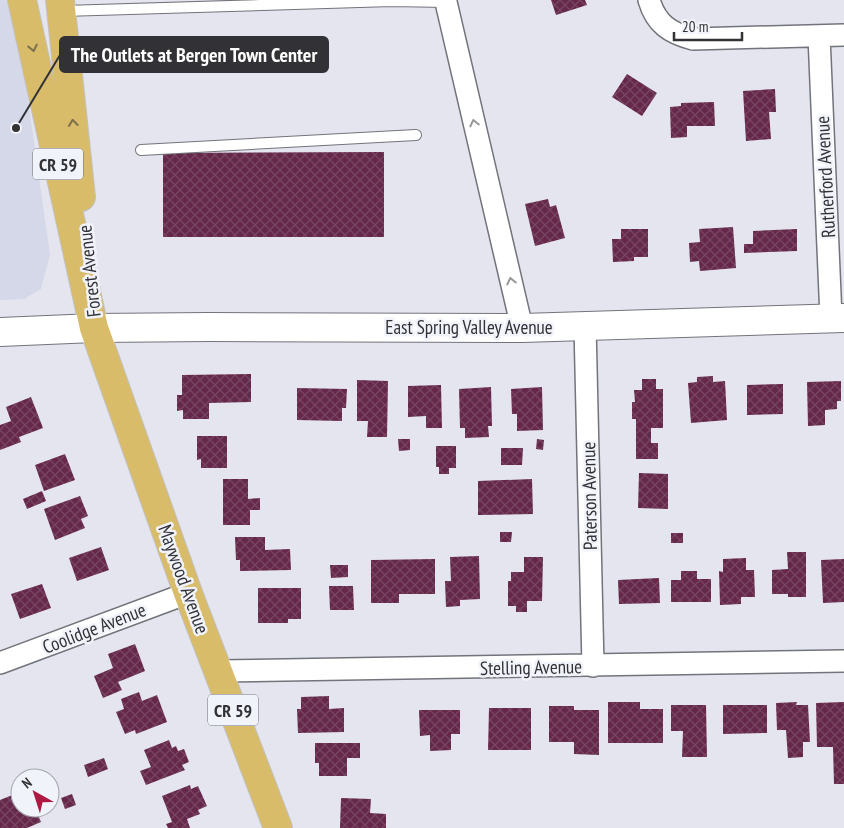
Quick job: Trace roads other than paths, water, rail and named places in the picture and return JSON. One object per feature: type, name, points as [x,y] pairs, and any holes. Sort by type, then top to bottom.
[{"type":"main road","name":"Forest Avenue","points":[[22,0],[94,328]]},
{"type":"main road","name":"Forest Avenue","points":[[61,6],[94,328]]},
{"type":"main road","name":"Maywood Avenue","points":[[94,328],[188,593],[278,828]]},
{"type":"street","points":[[649,0],[652,11],[662,25],[676,34],[693,39],[844,35]]},
{"type":"street","points":[[446,2],[522,328]]},
{"type":"street","name":"Rutherford Avenue","points":[[819,36],[838,318]]},
{"type":"street","name":"East Spring Valley Avenue","points":[[0,332],[94,328],[219,327],[522,328],[838,318]]},
{"type":"street","name":"Paterson Avenue","points":[[585,326],[593,666]]},
{"type":"street","name":"Coolidge Avenue","points":[[0,664],[188,593]]},
{"type":"street","name":"Stelling Avenue","points":[[218,671],[844,661]]},
{"type":"lane","points":[[61,6],[392,1],[446,2]]},
{"type":"lane","points":[[141,150],[416,135]]},
{"type":"place","name":"The Outlets at Bergen Town Center","points":[[16,128]]}]
